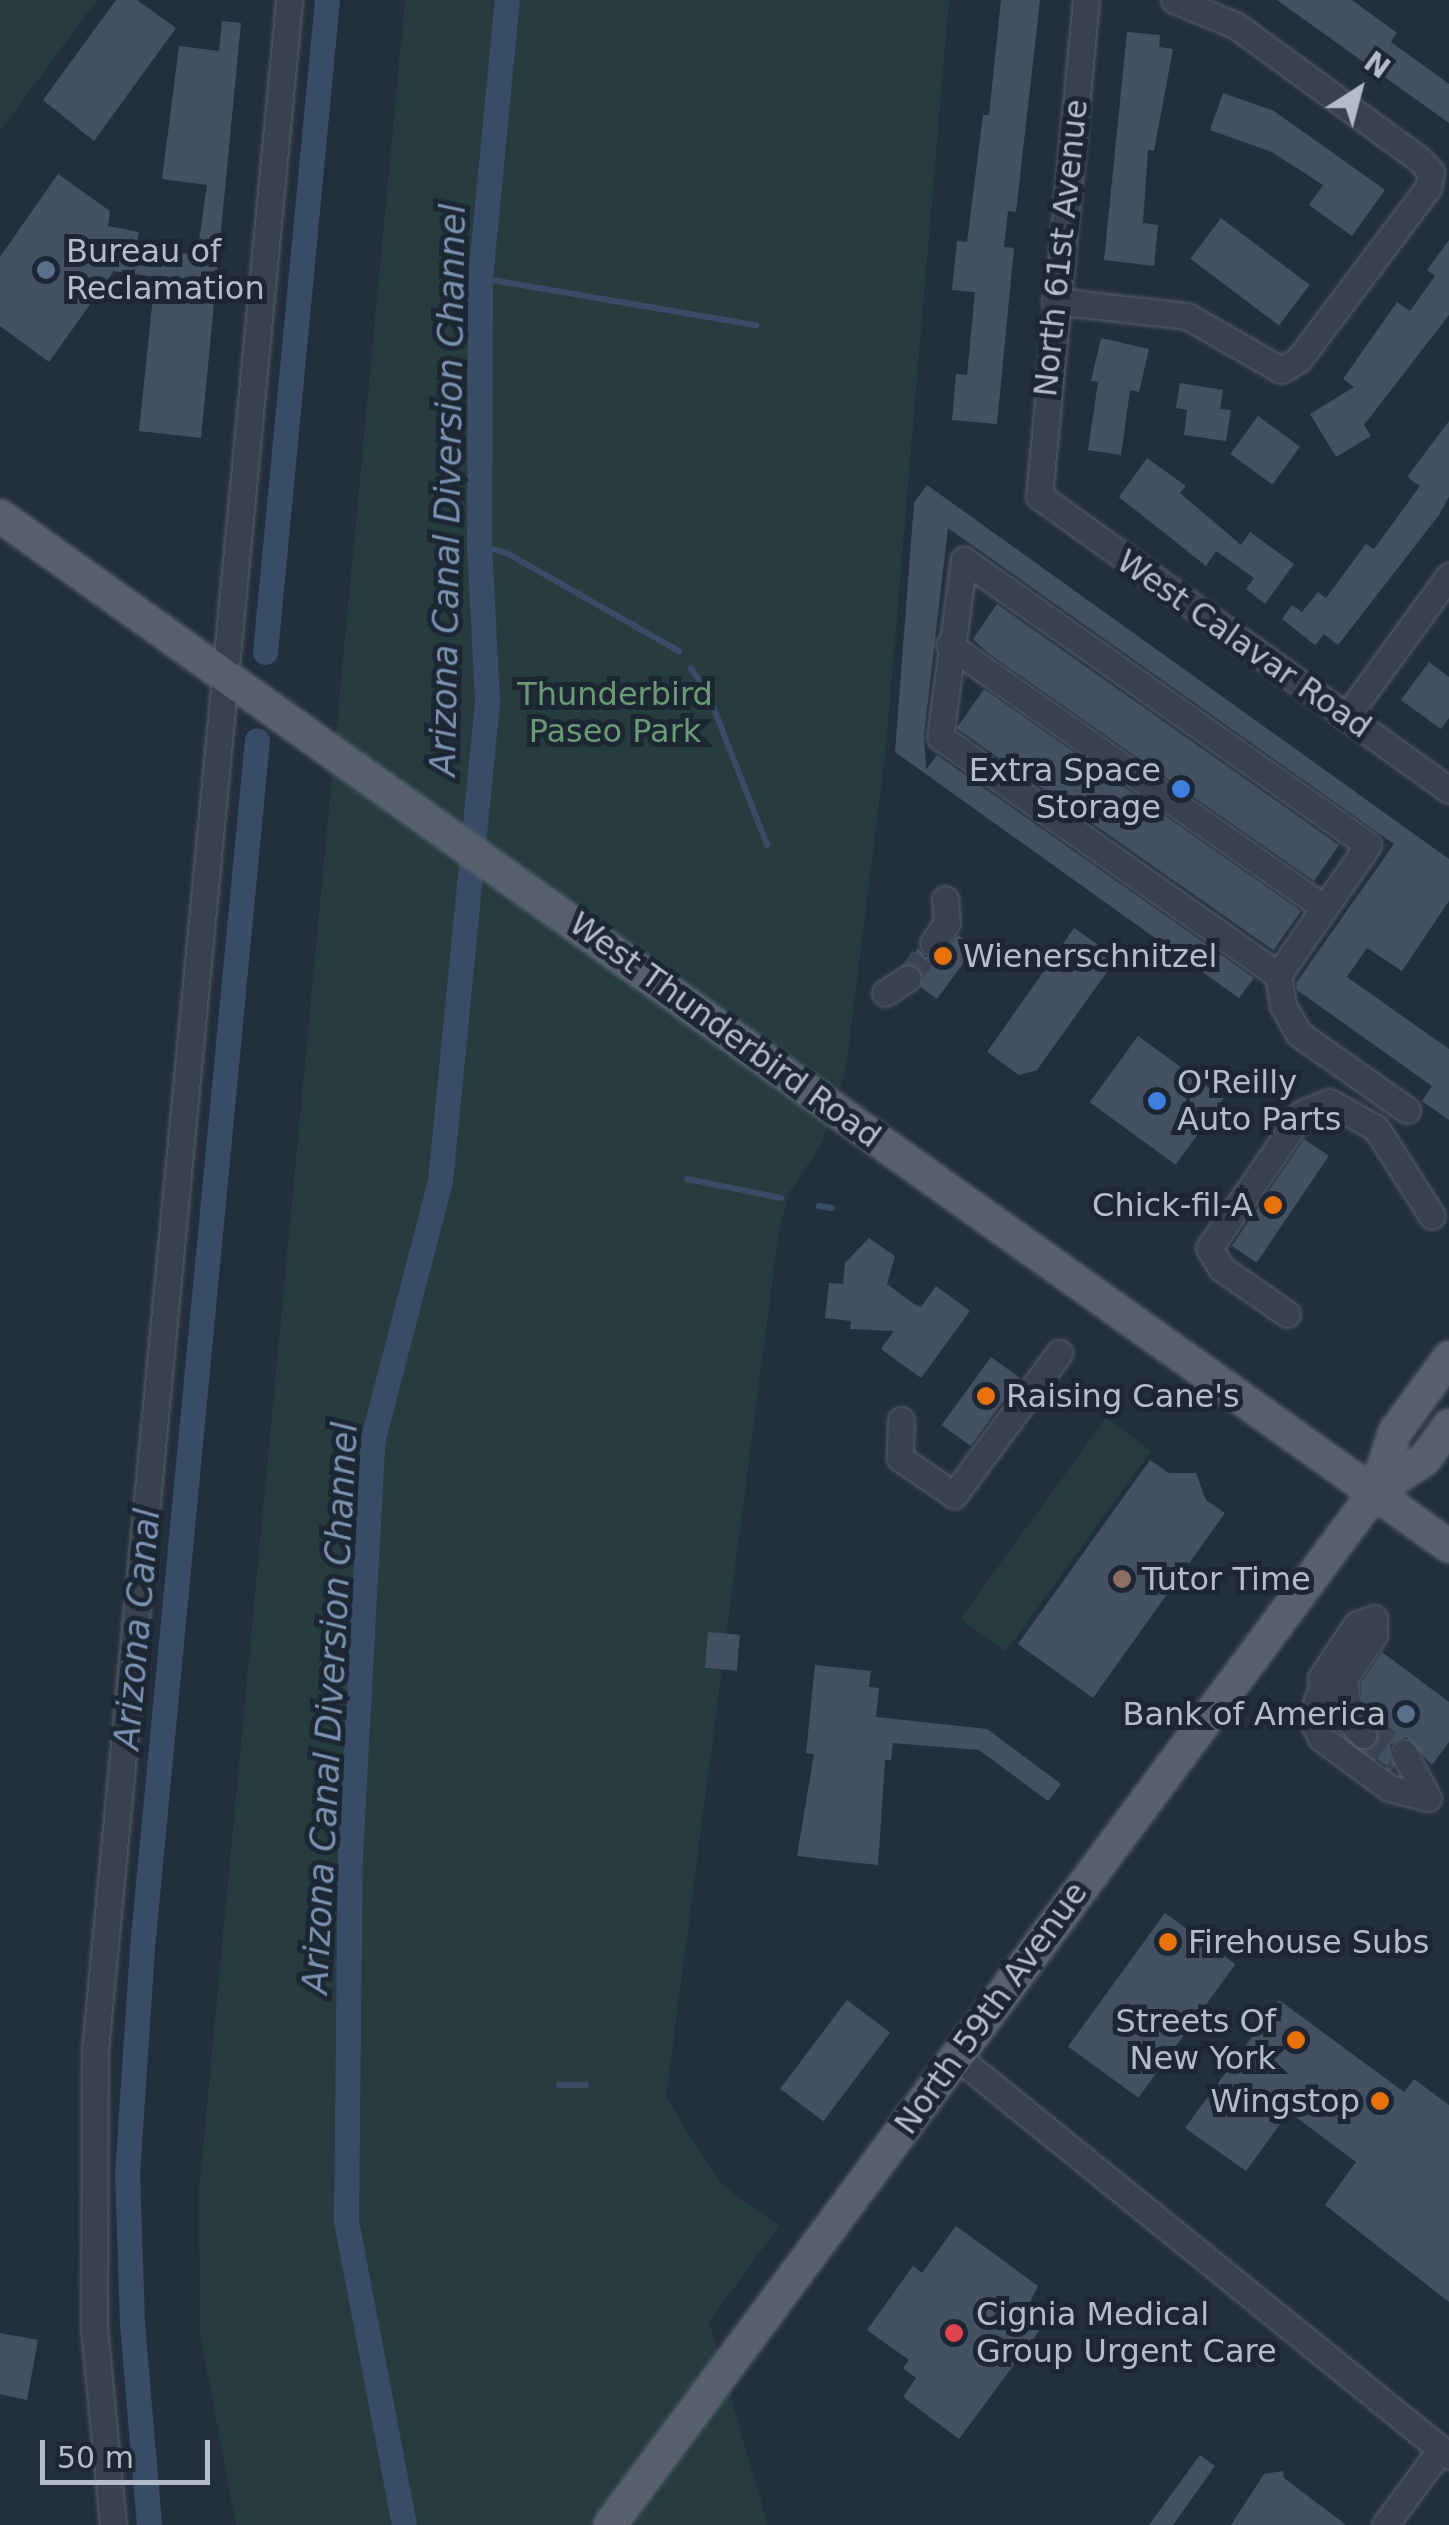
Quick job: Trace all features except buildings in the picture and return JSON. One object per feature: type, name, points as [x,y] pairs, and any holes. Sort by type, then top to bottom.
[{"type":"main road","name":"West Thunderbird Road","points":[[0,516],[1449,1546]]},
{"type":"main road","name":"North 59th Avenue","points":[[610,2525],[1375,1492],[1395,1432],[1449,1358]]},
{"type":"main road","name":"North 59th Avenue","points":[[1375,1492],[1425,1459],[1449,1426]]},
{"type":"street","points":[[113,2525],[94,2326],[95,2050],[230,679],[289,0]]},
{"type":"street","name":"North 61st Avenue","points":[[1039,496],[1054,301],[1086,0]]},
{"type":"street","points":[[1054,301],[1187,316],[1280,370],[1299,360],[1428,188],[1431,172],[1234,25],[1174,0]]},
{"type":"street","name":"West Calavar Road","points":[[1039,496],[1449,790]]},
{"type":"street","points":[[1278,975],[940,736],[964,560],[1368,845],[1278,975],[1283,1006],[1299,1034],[1406,1110]]},
{"type":"street","points":[[1346,717],[1449,576]]},
{"type":"street","points":[[950,645],[1324,908]]},
{"type":"street","points":[[932,943],[947,922],[945,899]]},
{"type":"street","points":[[886,993],[908,978]]},
{"type":"street","points":[[1287,1314],[1220,1268],[1210,1248],[1302,1113],[1328,1102],[1376,1128],[1402,1164],[1408,1188],[1432,1216]]},
{"type":"street","points":[[907,1424],[916,1451],[926,1462],[967,1480],[1059,1354]]},
{"type":"street","points":[[1318,1698],[1333,1730],[1362,1736],[1342,1693],[1374,1635],[1374,1618],[1356,1625],[1332,1658],[1310,1718],[1322,1738],[1390,1788],[1428,1798],[1398,1762]]},
{"type":"street","points":[[956,2056],[1445,2452],[1386,2525]]},
{"type":"green space","points":[[0,0],[97,0],[0,131]]},
{"type":"green space","name":"Thunderbird Paseo Park","points":[[405,0],[949,0],[886,746],[846,1069],[821,1145],[789,1193],[779,1230],[666,2098],[721,2184],[779,2226],[709,2322],[768,2525],[236,2525],[200,2334],[199,2190]]},
{"type":"green space","points":[[1106,1418],[1151,1451],[1006,1652],[960,1619]]},
{"type":"waterway","points":[[265,652],[327,0]]},
{"type":"waterway","name":"Arizona Canal Diversion Channel","points":[[404,2525],[346,2220],[350,1854],[372,1442],[440,1181],[487,701],[479,545],[480,278],[507,0]]},
{"type":"waterway","points":[[480,278],[756,325]]},
{"type":"waterway","points":[[479,545],[507,553],[679,651]]},
{"type":"waterway","points":[[691,668],[709,696],[767,845]]},
{"type":"waterway","name":"Arizona Canal","points":[[149,2525],[132,2322],[127,2174],[142,1947],[257,740]]},
{"type":"waterway","points":[[687,1179],[781,1198]]},
{"type":"waterway","points":[[819,1206],[832,1208]]},
{"type":"waterway","points":[[559,2085],[586,2085]]},
{"type":"tunnel","points":[[908,978],[933,943]]},
{"type":"tunnel","points":[[1369,1727],[1404,1753]]},
{"type":"tunnel","points":[[1355,1746],[1391,1771]]},
{"type":"place","name":"Bureau of Reclamation","points":[[46,270]]},
{"type":"place","name":"Extra Space Storage","points":[[1181,789]]},
{"type":"place","name":"Wienerschnitzel","points":[[943,956]]},
{"type":"place","name":"O'Reilly Auto Parts","points":[[1157,1101]]},
{"type":"place","name":"Chick-fil-A","points":[[1273,1205]]},
{"type":"place","name":"Raising Cane's","points":[[986,1396]]},
{"type":"place","name":"Tutor Time","points":[[1122,1579]]},
{"type":"place","name":"Bank of America","points":[[1406,1714]]},
{"type":"place","name":"Firehouse Subs","points":[[1168,1942]]},
{"type":"place","name":"Streets Of New York","points":[[1296,2040]]},
{"type":"place","name":"Wingstop","points":[[1380,2101]]},
{"type":"place","name":"Cignia Medical Group Urgent Care","points":[[954,2333]]}]
